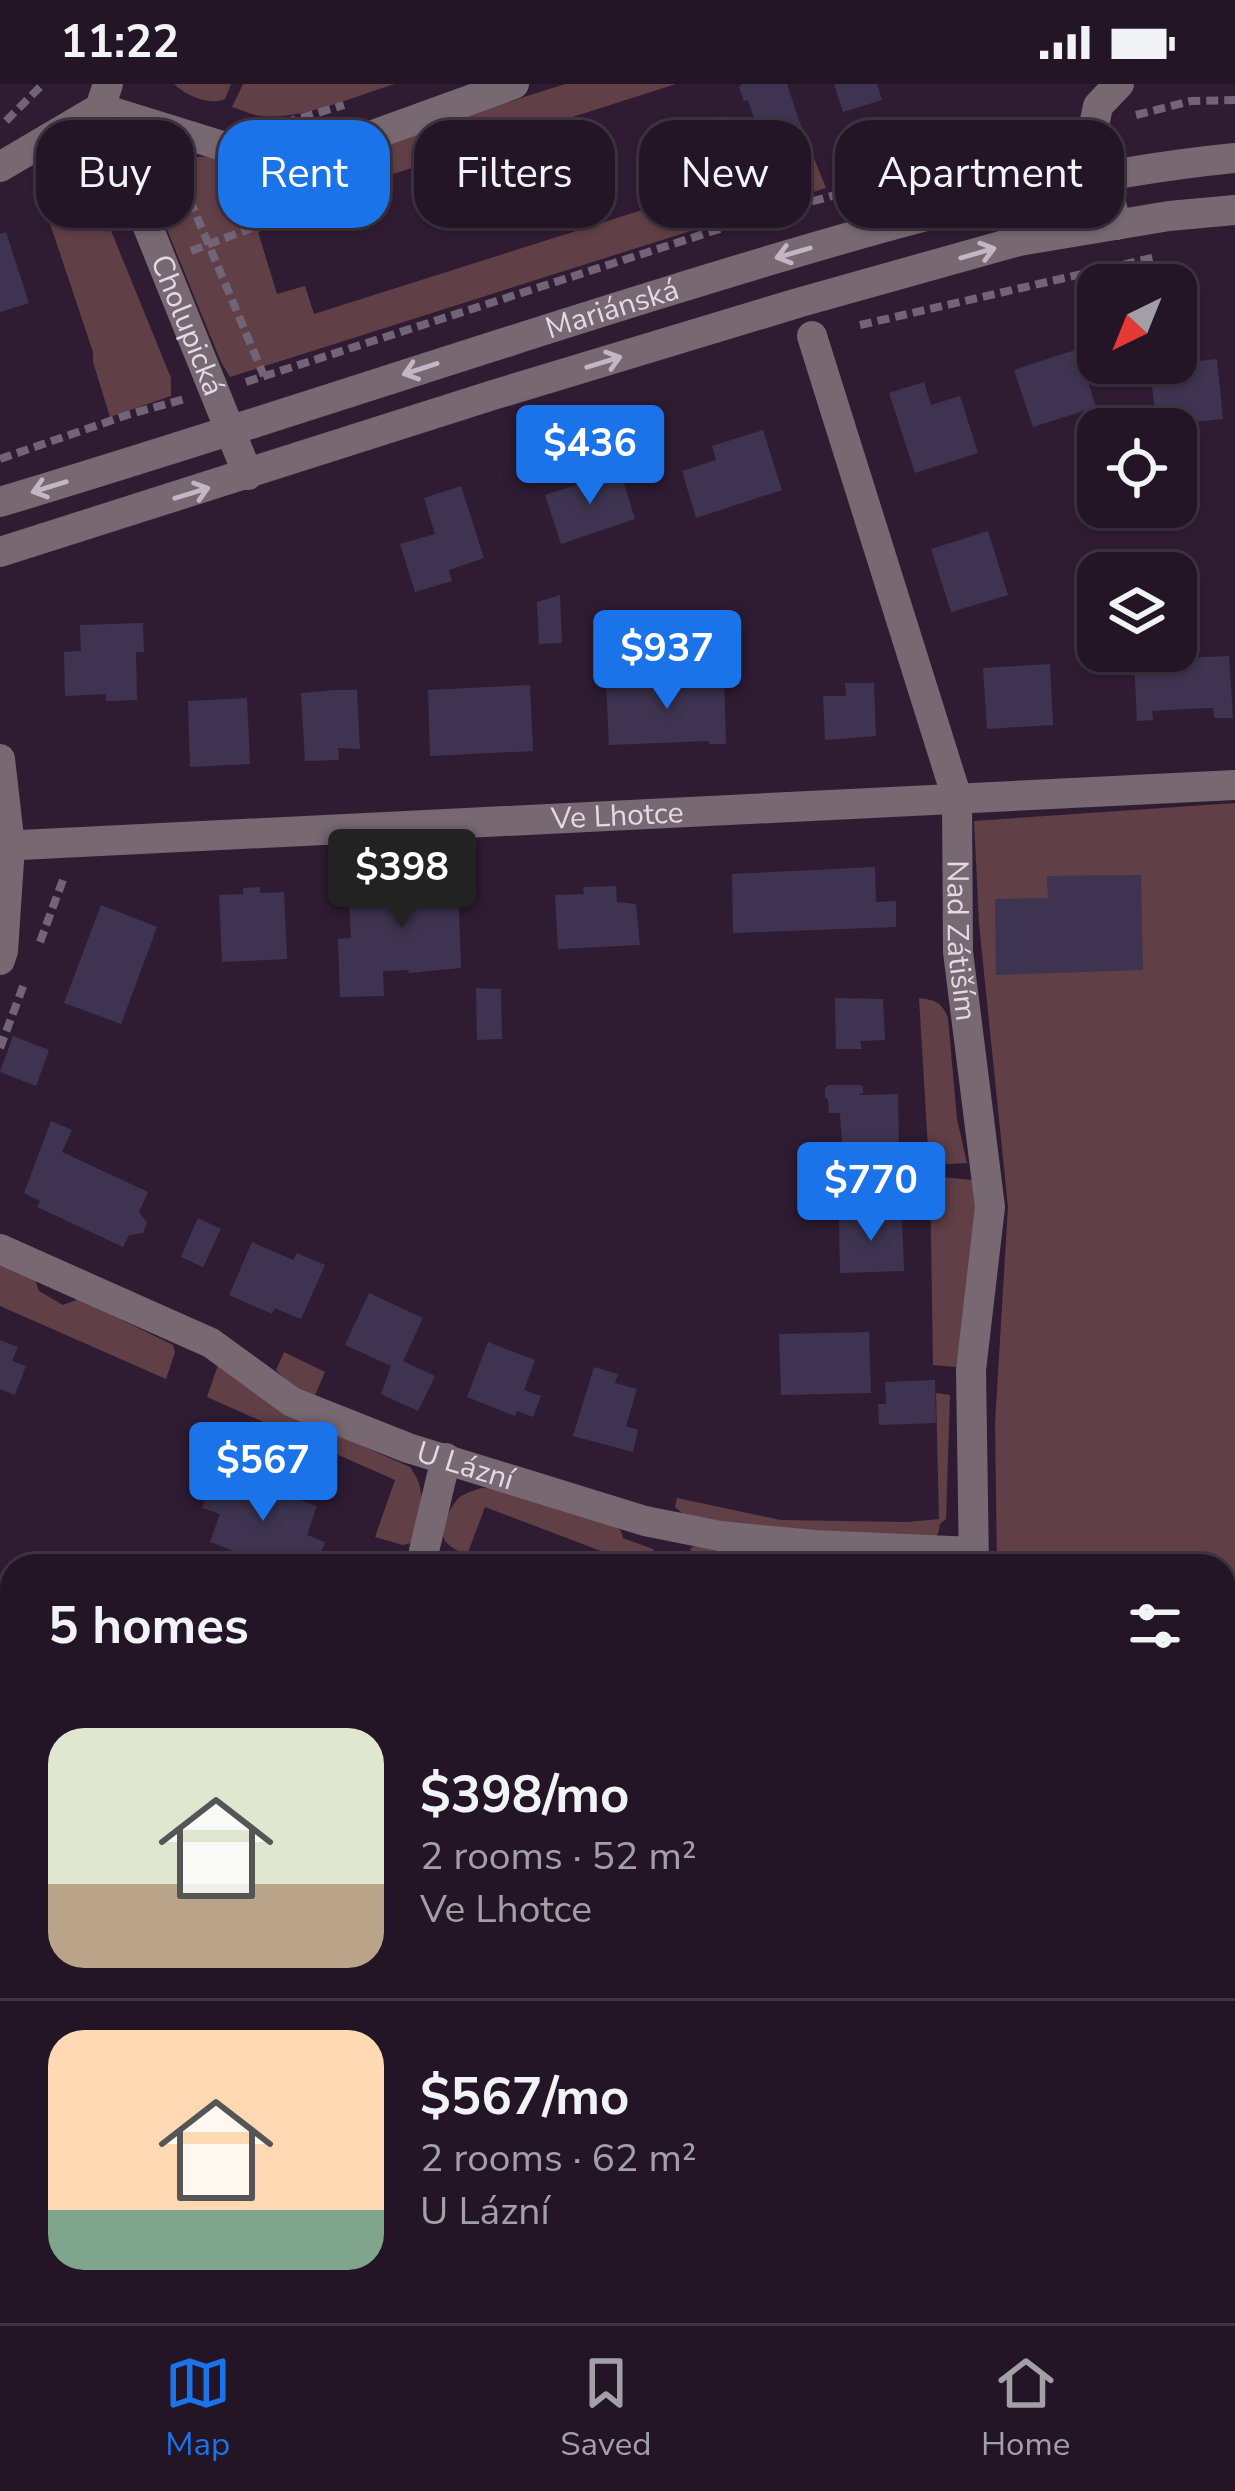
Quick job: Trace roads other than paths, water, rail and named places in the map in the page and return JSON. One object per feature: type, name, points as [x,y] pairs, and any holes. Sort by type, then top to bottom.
[{"type":"street","points":[[0,166],[104,96],[159,126],[287,166],[514,84]]},
{"type":"street","points":[[1095,120],[1098,106],[1119,84]]},
{"type":"street","name":"Cholupická","points":[[104,96],[248,475]]},
{"type":"street","name":"Mariánská","points":[[1124,174],[1235,158]]},
{"type":"street","name":"Mariánská","points":[[1124,223],[1235,210]]},
{"type":"street","name":"Mariánská","points":[[0,502],[476,350],[888,228]]},
{"type":"street","name":"Mariánská","points":[[0,552],[801,302],[1019,241],[1093,228]]},
{"type":"street","name":"Nad Zátiším","points":[[812,336],[957,798],[958,952],[991,1207],[971,1370],[974,1554]]},
{"type":"street","points":[[0,759],[5,846],[0,960]]},
{"type":"street","name":"Ve Lhotce","points":[[5,846],[1235,785]]},
{"type":"street","name":"U Lázní","points":[[0,1249],[211,1343],[292,1402],[408,1448],[645,1521],[720,1536],[917,1554]]},
{"type":"street","points":[[424,1554],[446,1458]]}]
